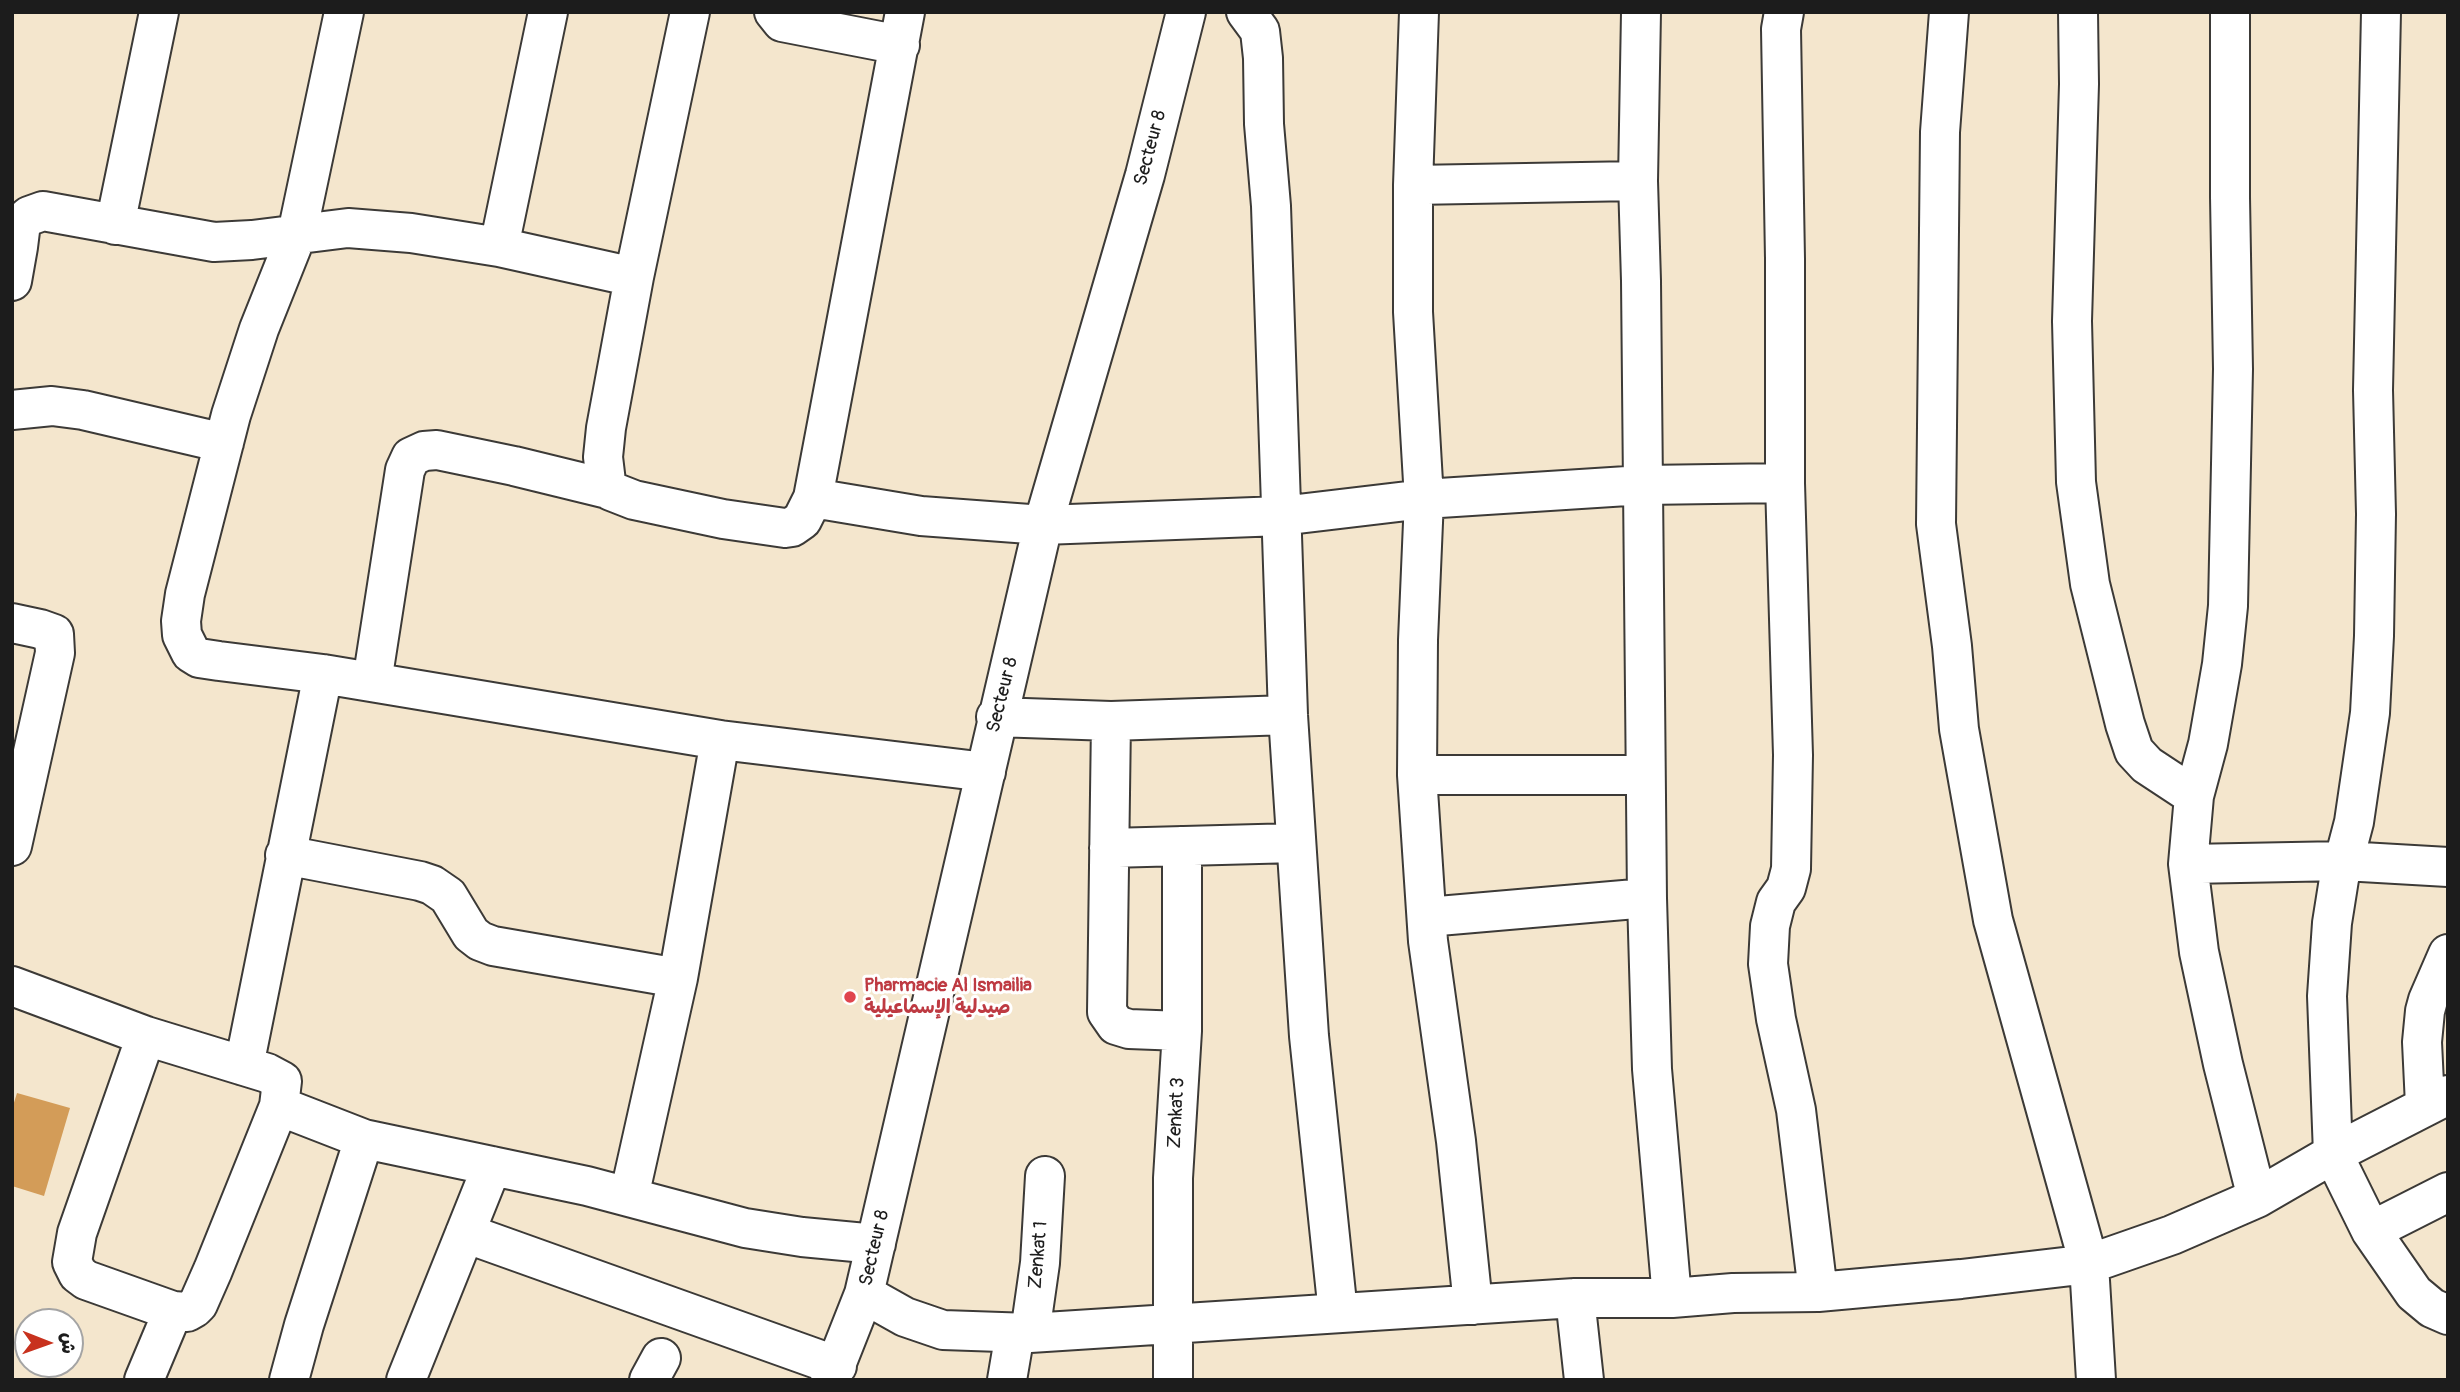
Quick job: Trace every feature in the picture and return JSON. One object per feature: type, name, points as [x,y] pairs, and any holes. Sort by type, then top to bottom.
[{"type":"street","points":[[115,225],[159,12]]},
{"type":"street","points":[[344,12],[296,234],[259,329],[224,443],[183,606],[181,629],[186,647],[199,658],[323,674],[720,740],[986,772]]},
{"type":"street","points":[[499,247],[548,12]]},
{"type":"street","points":[[608,489],[603,457],[606,428],[634,277],[690,12]]},
{"type":"street","points":[[372,682],[405,470],[411,457],[424,451],[437,450],[513,466],[608,489],[630,499],[723,519],[785,528],[802,520],[813,498],[903,29],[782,22],[774,12]]},
{"type":"street","name":"Secteur 8","points":[[833,1373],[864,1294],[1043,525],[1145,175],[1186,12]]},
{"type":"street","points":[[1246,12],[1260,31],[1263,58],[1264,124],[1271,206],[1288,715],[1309,1036],[1338,1313]]},
{"type":"street","points":[[1419,12],[1413,185],[1413,312],[1424,499],[1418,640],[1418,775],[1428,941],[1456,1141],[1473,1305]]},
{"type":"street","points":[[1641,12],[1638,181],[1647,898],[1652,1069],[1672,1298]]},
{"type":"street","points":[[1784,12],[1781,29],[1785,483],[1793,755],[1791,869],[1786,888],[1776,902],[1770,926],[1768,964],[1776,1019],[1796,1110],[1818,1292]]},
{"type":"street","points":[[1949,12],[1940,132],[1936,524],[1952,646],[1959,729],[1993,920],[2089,1264],[2096,1380]]},
{"type":"street","points":[[2078,12],[2079,84],[2073,334],[2076,482],[2090,584],[2134,751],[2147,765],[2194,796]]},
{"type":"street","points":[[2230,12],[2233,369],[2228,607],[2222,664],[2208,744],[2194,796],[2188,864],[2199,952],[2223,1064],[2257,1198]]},
{"type":"street","points":[[2381,12],[2373,390],[2376,514],[2374,636],[2370,713],[2354,822],[2332,923],[2327,996],[2333,1154],[2371,1231],[2414,1293],[2432,1308],[2448,1315]]},
{"type":"street","points":[[1413,185],[1638,181]]},
{"type":"street","points":[[14,258],[21,223],[29,215],[43,211],[214,242],[348,228],[422,234],[499,247],[634,277]]},
{"type":"street","points":[[12,410],[52,406],[83,410],[224,443]]},
{"type":"street","points":[[813,498],[921,516],[1043,525],[1281,516],[1424,499],[1643,485],[1785,483]]},
{"type":"street","points":[[12,623],[54,635],[55,653],[12,846]]},
{"type":"street","points":[[244,1066],[323,674]]},
{"type":"street","points":[[996,718],[1111,721],[1288,715]]},
{"type":"street","points":[[1111,721],[1107,1012],[1116,1025],[1129,1029],[1182,1031]]},
{"type":"street","points":[[629,1197],[678,978],[720,740]]},
{"type":"street","points":[[1418,775],[1645,775]]},
{"type":"street","points":[[1109,848],[1296,843]]},
{"type":"street","name":"Zenkat 3","points":[[1173,1380],[1173,1178],[1182,1031],[1182,846]]},
{"type":"street","points":[[285,855],[432,885],[448,896],[471,934],[493,946],[678,978]]},
{"type":"street","points":[[2188,864],[2344,861],[2448,867]]},
{"type":"street","points":[[1427,917],[1647,898]]},
{"type":"street","points":[[864,1294],[905,1317],[943,1330],[1023,1333],[1575,1298],[1672,1298],[1733,1293],[1818,1292],[2089,1264],[2172,1236],[2257,1198],[2333,1154],[2437,1100],[2422,1042],[2431,993],[2448,954]]},
{"type":"street","points":[[15,995],[244,1066],[280,1079],[282,1085],[279,1106],[198,1304],[187,1312],[173,1311],[86,1280],[78,1274],[72,1262],[76,1233],[146,1036]]},
{"type":"street","points":[[279,1106],[363,1139],[629,1197],[755,1230],[876,1244]]},
{"type":"street","points":[[289,1380],[363,1139]]},
{"type":"street","points":[[406,1380],[492,1166]]},
{"type":"street","name":"Zenkat 1","points":[[1007,1380],[1023,1333],[1040,1263],[1045,1176]]},
{"type":"street","points":[[2371,1231],[2448,1192]]},
{"type":"street","points":[[465,1233],[833,1373]]},
{"type":"street","points":[[1575,1298],[1584,1380]]},
{"type":"street","points":[[144,1380],[173,1311]]},
{"type":"building","points":[[17,1093],[70,1108],[44,1196],[12,1186],[12,1109]]},
{"type":"place","name":"Pharmacie Al Ismailia صيدلية الإسماعيلية","points":[[850,997]]}]
